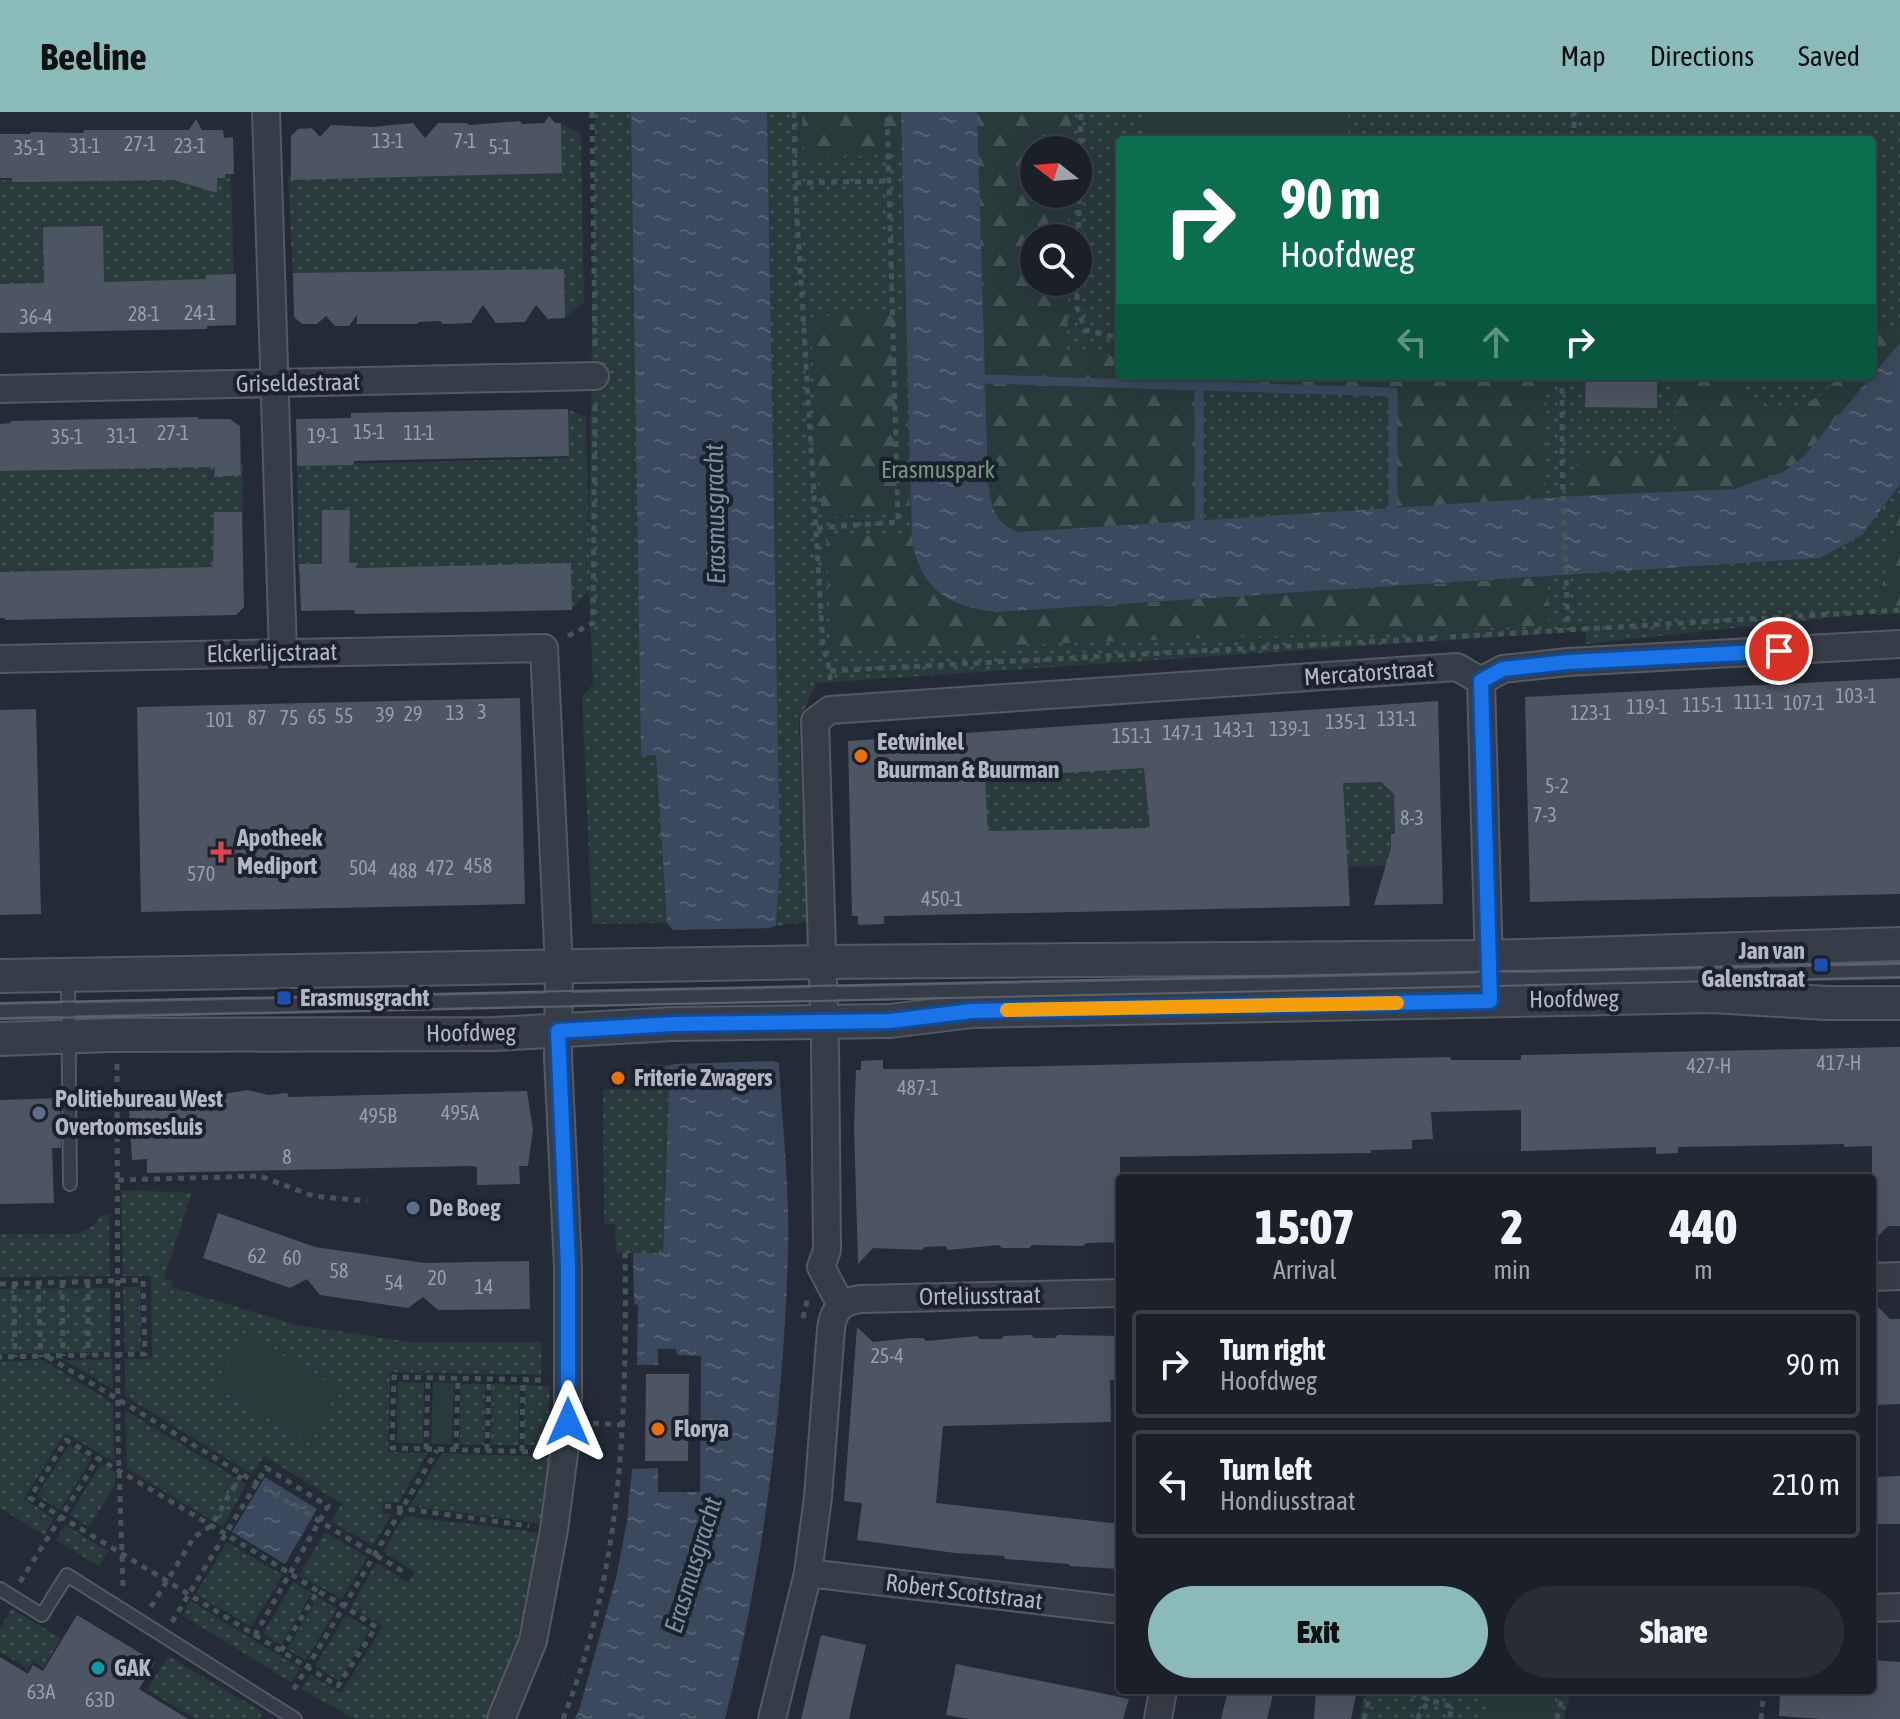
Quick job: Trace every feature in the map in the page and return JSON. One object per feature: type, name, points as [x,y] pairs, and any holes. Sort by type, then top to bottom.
[{"type":"street","points":[[266,112],[283,653]]},
{"type":"street","name":"Griseldestraat","points":[[0,389],[595,376]]},
{"type":"street","points":[[1490,979],[1481,681],[1503,669],[1568,662],[1900,644]]},
{"type":"street","name":"Elckerlijcstraat","points":[[0,659],[544,648],[558,970]]},
{"type":"street","name":"Mercatorstraat","points":[[830,710],[1457,667],[1481,681]]},
{"type":"street","points":[[772,1719],[808,1573],[818,1497],[832,1321],[841,1305],[821,1267],[827,1250],[823,962],[815,721],[830,710]]},
{"type":"street","name":"Hoofdweg","points":[[0,976],[558,970],[793,1022],[824,1008],[890,1021],[972,1011],[1490,979],[1900,944]]},
{"type":"street","name":"Hoofdweg","points":[[0,1039],[68,1023],[558,1031],[773,962],[1490,979],[1826,1003],[1900,1003]]},
{"type":"street","points":[[501,1719],[533,1641],[565,1453],[568,1267],[558,970]]},
{"type":"street","points":[[1876,1277],[1900,1276]]},
{"type":"street","name":"Orteliusstraat","points":[[841,1305],[861,1299],[1116,1293]]},
{"type":"street","name":"Robert Scottstraat","points":[[808,1573],[1116,1610]]},
{"type":"street","points":[[1876,1608],[1900,1607]]},
{"type":"street","points":[[1158,1719],[1162,1694]]},
{"type":"lane","name":"Hoofdweg","points":[[0,1011],[68,1023],[558,970]]},
{"type":"lane","name":"Hoofdweg","points":[[1490,979],[1900,971]]},
{"type":"lane","points":[[68,975],[70,1184]]},
{"type":"lane","name":"Hoofdweg","points":[[672,996],[773,994],[824,1008]]},
{"type":"lane","points":[[6,1592],[42,1615],[67,1575],[295,1719]]},
{"type":"path","points":[[794,112],[795,183],[823,646],[830,671],[830,710]]},
{"type":"path","points":[[817,528],[898,522],[887,112]]},
{"type":"path","points":[[1079,224],[1081,112]]},
{"type":"path","points":[[1574,112],[1574,136]]},
{"type":"path","points":[[795,183],[888,181]]},
{"type":"path","points":[[1077,296],[1077,307],[1085,330],[1116,337]]},
{"type":"path","points":[[1562,380],[1568,630]]},
{"type":"path","points":[[830,671],[1900,610]]},
{"type":"path","points":[[117,1063],[118,1437],[124,1610]]},
{"type":"path","points":[[118,1180],[260,1176],[313,1196],[367,1201]]},
{"type":"path","points":[[563,1719],[602,1585],[615,1516],[624,1425],[625,1253]]},
{"type":"path","points":[[803,1325],[805,1304],[821,1267]]},
{"type":"path","points":[[0,1284],[143,1280],[145,1354],[0,1357]]},
{"type":"path","points":[[62,1282],[63,1356]]},
{"type":"path","points":[[88,1282],[88,1355]]},
{"type":"path","points":[[14,1283],[15,1357]]},
{"type":"path","points":[[38,1283],[41,1357]]},
{"type":"path","points":[[48,1357],[407,1574]]},
{"type":"path","points":[[565,1453],[392,1448],[394,1377],[568,1381]]},
{"type":"path","points":[[426,1449],[428,1377]]},
{"type":"path","points":[[456,1449],[458,1378]]},
{"type":"path","points":[[487,1450],[489,1379]]},
{"type":"path","points":[[522,1451],[523,1380]]},
{"type":"path","points":[[587,1422],[624,1425]]},
{"type":"path","points":[[66,1440],[119,1470],[376,1627],[338,1686],[30,1498],[66,1440]]},
{"type":"path","points":[[281,1711],[438,1449]]},
{"type":"path","points":[[6,1592],[62,1517],[98,1458]]},
{"type":"path","points":[[164,1635],[266,1468],[328,1506],[255,1635]]},
{"type":"path","points":[[142,1621],[194,1537],[211,1526],[241,1475]]},
{"type":"path","points":[[385,1506],[554,1530]]},
{"type":"path","points":[[281,1651],[318,1591]]},
{"type":"path","points":[[1364,1719],[1370,1694]]},
{"type":"path","points":[[1411,1694],[1452,1707],[1449,1719]]},
{"type":"path","points":[[1557,1719],[1563,1694]]},
{"type":"path","points":[[1761,1719],[1764,1694]]},
{"type":"path","points":[[1417,1719],[1429,1700]]},
{"type":"green space","points":[[595,112],[663,112],[667,923],[592,924],[582,697],[593,684],[589,590],[572,610],[571,567],[298,571],[297,465],[568,458],[568,409],[586,418],[589,549]]},
{"type":"green space","name":"Erasmuspark","points":[[739,112],[1900,112],[1900,610],[1586,644],[1585,631],[817,683],[799,720],[807,922],[776,926],[780,863]]},
{"type":"green space","points":[[802,112],[901,112],[902,154],[804,158]]},
{"type":"green space","points":[[977,112],[1071,112],[1070,136],[1020,136],[1020,208],[1069,208],[1068,224],[1020,224],[1020,296],[1068,296],[1067,354],[1116,356],[1116,380],[1546,380],[1545,499],[1393,509],[1393,392],[1200,386],[1199,521],[1018,532],[998,518],[990,498]]},
{"type":"green space","points":[[1143,112],[1348,112],[1348,136],[1142,136]]},
{"type":"green space","points":[[561,123],[581,134],[584,302],[565,318],[564,274],[293,279],[288,175],[562,172]]},
{"type":"green space","points":[[231,174],[234,284],[0,285],[0,180]]},
{"type":"green space","points":[[905,311],[910,510],[822,518],[810,317]]},
{"type":"green space","points":[[1876,323],[1900,331],[1900,343],[1876,371]]},
{"type":"green space","points":[[1674,380],[1733,380],[1754,399],[1784,407],[1814,399],[1835,380],[1869,380],[1806,454],[1771,478],[1734,489],[1577,496],[1577,457],[1677,453]]},
{"type":"green space","points":[[243,464],[242,567],[0,572],[0,467]]},
{"type":"green space","points":[[1900,504],[1900,614],[1876,615]]},
{"type":"green space","points":[[911,534],[919,568],[968,609],[997,612],[1547,577],[1549,626],[871,650],[852,646],[831,647],[826,537]]},
{"type":"green space","points":[[1404,744],[1405,865],[887,881],[881,777]]},
{"type":"green space","points":[[636,1063],[670,1065],[663,1253],[616,1253],[615,1224],[604,1225],[603,1089],[636,1089]]},
{"type":"green space","points":[[121,1190],[192,1193],[164,1279],[172,1281],[171,1287],[297,1325],[410,1342],[542,1342],[541,1375],[390,1372],[388,1452],[428,1453],[398,1503],[383,1502],[382,1513],[392,1514],[373,1545],[331,1522],[342,1504],[264,1456],[252,1474],[125,1396],[125,1359],[152,1358],[151,1276],[123,1276]]},
{"type":"green space","points":[[101,1215],[109,1215],[110,1276],[0,1277],[0,1234],[78,1234],[93,1226]]},
{"type":"green space","points":[[123,1287],[140,1287],[141,1351],[125,1352]]},
{"type":"green space","points":[[110,1288],[111,1352],[0,1354],[0,1289]]},
{"type":"green space","points":[[245,1333],[340,1389],[309,1442],[214,1387]]},
{"type":"green space","points":[[112,1359],[113,1389],[64,1360]]},
{"type":"green space","points":[[43,1360],[113,1403],[114,1462],[65,1433],[24,1499],[54,1518],[44,1535],[0,1508],[0,1361]]},
{"type":"green space","points":[[398,1382],[424,1383],[423,1443],[397,1443]]},
{"type":"green space","points":[[433,1382],[454,1383],[452,1444],[431,1444]]},
{"type":"green space","points":[[461,1384],[485,1384],[484,1445],[460,1444]]},
{"type":"green space","points":[[492,1384],[520,1385],[518,1445],[491,1445]]},
{"type":"green space","points":[[525,1385],[550,1386],[547,1445],[524,1445]]},
{"type":"green space","points":[[125,1410],[246,1484],[223,1527],[127,1469]]},
{"type":"green space","points":[[69,1445],[91,1459],[60,1510],[37,1496]]},
{"type":"green space","points":[[442,1453],[555,1457],[545,1524],[410,1506]]},
{"type":"green space","points":[[101,1464],[115,1473],[115,1485],[89,1527],[70,1515]]},
{"type":"green space","points":[[404,1516],[543,1533],[514,1652],[486,1719],[355,1719],[301,1689],[310,1674],[341,1693],[383,1626],[351,1607],[376,1563],[408,1582],[415,1572],[383,1552]]},
{"type":"green space","points":[[65,1525],[108,1551],[99,1566],[56,1540]]},
{"type":"green space","points":[[325,1532],[367,1557],[342,1599],[297,1574]]},
{"type":"green space","points":[[227,1542],[283,1575],[251,1627],[196,1594]]},
{"type":"green space","points":[[293,1582],[312,1593],[281,1645],[263,1634]]},
{"type":"green space","points":[[318,1597],[337,1608],[306,1660],[287,1649]]},
{"type":"green space","points":[[190,1601],[300,1668],[291,1682],[182,1615]]},
{"type":"green space","points":[[11,1609],[61,1638],[43,1668],[33,1662],[28,1669],[0,1652],[0,1629]]},
{"type":"green space","points":[[346,1615],[370,1629],[339,1681],[315,1666]]},
{"type":"green space","points":[[168,1656],[263,1712],[259,1719],[196,1719],[147,1690]]},
{"type":"green space","points":[[1365,1694],[1570,1694],[1564,1719],[1359,1719]]},
{"type":"green space","points":[[1489,1694],[1556,1694],[1550,1719],[1483,1719]]},
{"type":"water","points":[[631,112],[767,112],[780,863],[776,926],[771,927],[774,1062],[779,1063],[788,1251],[782,1368],[769,1487],[750,1604],[725,1719],[551,1719],[593,1585],[610,1488],[616,1425],[616,1253],[663,1253],[670,1065],[675,1064],[672,929],[667,923],[656,755],[641,756]]},
{"type":"water","points":[[901,112],[977,112],[988,481],[992,505],[998,518],[1018,532],[1577,496],[1734,489],[1783,472],[1803,457],[1869,380],[1876,380],[1876,371],[1900,343],[1900,484],[1862,535],[1820,558],[997,612],[965,606],[941,594],[923,573],[912,542]]},
{"type":"water","points":[[265,1477],[317,1509],[285,1564],[232,1532]]},
{"type":"pier","points":[[772,928],[775,1061],[673,1064],[671,930]]},
{"type":"pier","points":[[616,1249],[616,1253],[633,1253],[634,1304],[638,1305],[637,1365],[658,1365],[658,1349],[676,1349],[677,1355],[701,1356],[700,1492],[658,1492],[658,1468],[632,1469],[627,1521],[616,1578],[579,1710],[575,1719],[551,1719],[593,1585],[589,1584],[607,1488],[613,1424],[612,1253]]},
{"type":"building","points":[[549,116],[555,123],[561,123],[562,173],[291,180],[291,136],[298,129],[312,128],[320,137],[331,125],[372,127],[413,123],[425,138],[438,123],[544,123]]},
{"type":"building","points":[[196,119],[202,130],[223,130],[224,138],[233,137],[234,174],[217,178],[217,193],[174,180],[12,182],[12,178],[0,178],[0,134],[189,130]]},
{"type":"building","points":[[103,226],[104,282],[206,279],[206,275],[236,274],[236,325],[207,326],[207,329],[0,333],[0,284],[44,283],[43,227]]},
{"type":"building","points":[[564,269],[565,318],[548,319],[536,305],[525,322],[496,323],[483,305],[471,323],[357,324],[357,315],[349,326],[335,326],[326,316],[317,324],[302,324],[294,317],[293,273]]},
{"type":"building","points":[[1586,380],[1657,380],[1657,408],[1585,407]]},
{"type":"building","points":[[568,409],[569,456],[354,461],[353,465],[297,466],[296,419],[351,418],[351,413]]},
{"type":"building","points":[[230,419],[240,426],[241,475],[214,477],[215,467],[0,471],[0,424],[10,421]]},
{"type":"building","points":[[322,510],[350,510],[349,563],[356,563],[356,568],[571,563],[572,610],[355,614],[354,610],[301,611],[299,564],[322,564]]},
{"type":"building","points":[[214,512],[242,512],[244,607],[236,615],[0,618],[0,572],[213,567]]},
{"type":"building","points":[[1900,678],[1900,894],[1530,902],[1525,697]]},
{"type":"building","points":[[520,698],[525,904],[141,912],[137,707]]},
{"type":"building","points":[[1438,701],[1443,904],[1374,905],[1391,848],[1391,834],[1395,834],[1394,794],[1381,782],[1343,783],[1350,906],[884,916],[884,924],[858,925],[858,916],[852,916],[848,741]],"holes":[[[1144,768],[1150,828],[988,831],[985,778]]]},
{"type":"building","points":[[36,709],[41,914],[0,915],[0,710]]},
{"type":"building","points":[[1900,1047],[1900,1226],[1888,1226],[1876,1238],[1876,1174],[1872,1174],[1872,1146],[1678,1147],[1678,1153],[1656,1154],[1656,1147],[1521,1151],[1521,1110],[1431,1112],[1433,1139],[1412,1140],[1412,1149],[1371,1150],[1371,1153],[1120,1157],[1120,1174],[1116,1174],[1116,1242],[1086,1243],[1083,1246],[1032,1245],[1029,1248],[1002,1248],[999,1245],[948,1250],[945,1246],[925,1247],[922,1250],[873,1248],[858,1264],[854,1127],[856,1070],[861,1070],[861,1061],[883,1060],[883,1069],[909,1069],[1450,1057],[1451,1060],[1521,1060],[1521,1055]]},
{"type":"building","points":[[247,1090],[269,1095],[287,1093],[289,1097],[527,1091],[533,1130],[528,1166],[519,1166],[520,1184],[477,1185],[477,1167],[470,1166],[147,1173],[147,1159],[132,1160],[129,1111],[146,1109],[146,1100],[176,1091],[207,1097]]},
{"type":"building","points":[[60,1098],[61,1148],[52,1148],[54,1203],[0,1204],[0,1100]]},
{"type":"building","points":[[218,1213],[315,1247],[425,1263],[529,1261],[530,1309],[438,1310],[423,1297],[408,1308],[320,1295],[307,1279],[290,1288],[203,1258]]},
{"type":"building","points":[[1876,1305],[1890,1319],[1900,1319],[1900,1404],[1876,1405]]},
{"type":"building","points":[[857,1327],[873,1342],[977,1336],[980,1339],[1001,1339],[1004,1336],[1031,1335],[1034,1338],[1116,1336],[1116,1380],[1110,1380],[1111,1422],[943,1426],[936,1503],[1116,1524],[1116,1569],[1005,1559],[1004,1556],[857,1540],[862,1503],[844,1501]]},
{"type":"building","points":[[646,1374],[689,1374],[688,1461],[645,1461]]},
{"type":"building","points":[[1900,1476],[1900,1524],[1876,1524],[1876,1477]]},
{"type":"building","name":"GAK","points":[[77,1615],[155,1662],[139,1689],[188,1719],[0,1719],[0,1657],[28,1674],[33,1665],[43,1671]]},
{"type":"building","points":[[821,1635],[866,1645],[849,1719],[801,1719]]},
{"type":"building","points":[[1876,1660],[1900,1662],[1900,1719],[1779,1716],[1780,1694],[1876,1694]]},
{"type":"building","points":[[956,1664],[1129,1699],[1123,1719],[969,1719],[946,1715]]},
{"type":"building","points":[[1227,1694],[1273,1694],[1267,1719],[1221,1719]]},
{"type":"building","points":[[1316,1694],[1356,1694],[1351,1719],[1314,1719]]},
{"type":"waterway","points":[[984,379],[1199,386],[1199,521]]},
{"type":"waterway","points":[[1199,386],[1393,392],[1393,509]]},
{"type":"tram line","points":[[0,1003],[1900,963]]},
{"type":"tram line","points":[[0,1019],[1900,977]]},
{"type":"slow traffic","points":[[1007,1010],[1397,1003]]},
{"type":"place","name":"Eetwinkel Buurman & Buurman","points":[[861,756]]},
{"type":"place","name":"Apotheek Mediport","points":[[221,852]]},
{"type":"place","name":"Jan van Galenstraat","points":[[1821,965]]},
{"type":"place","name":"Erasmusgracht","points":[[284,998]]},
{"type":"place","name":"Friterie Zwagers","points":[[618,1078]]},
{"type":"place","name":"Politiebureau West Overtoomsesluis","points":[[39,1113]]},
{"type":"place","name":"De Boeg","points":[[413,1208]]},
{"type":"place","name":"Florya","points":[[658,1429]]},
{"type":"place","name":"GAK","points":[[98,1668]]},
{"type":"route","points":[[568,1422],[568,1267],[558,1031],[673,1024],[890,1021],[972,1011],[1490,1001],[1481,681],[1503,669],[1568,662],[1779,651]]}]
